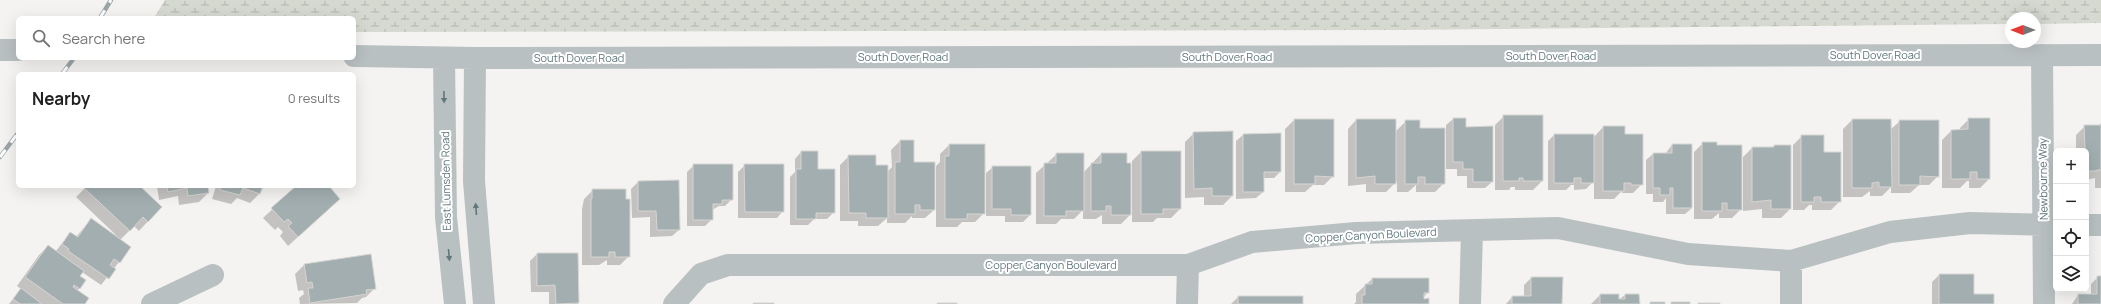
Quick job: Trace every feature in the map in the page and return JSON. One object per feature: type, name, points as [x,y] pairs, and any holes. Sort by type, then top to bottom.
[{"type":"street","points":[[0,50],[16,50]]},
{"type":"street","name":"Newbourne Way","points":[[2042,55],[2050,225],[2044,304]]},
{"type":"street","name":"South Dover Road","points":[[356,56],[475,58],[2101,55]]},
{"type":"street","name":"East Lumsden Road","points":[[444,58],[446,217],[455,304]]},
{"type":"street","points":[[475,58],[474,181],[484,304]]},
{"type":"street","name":"Copper Canyon Boulevard","points":[[674,304],[701,274],[728,265],[1188,265],[1252,242],[1356,233],[1558,228],[1688,254],[1791,261],[1890,232],[1970,223],[2050,225]]},
{"type":"street","points":[[2089,225],[2101,225]]},
{"type":"street","points":[[1470,304],[1472,231]]},
{"type":"street","points":[[1791,261],[1791,304]]},
{"type":"street","points":[[1187,304],[1188,265]]},
{"type":"street","points":[[152,304],[213,275]]},
{"type":"green space","points":[[165,0],[2101,0],[2101,23],[2041,24],[2041,12],[2005,12],[2005,24],[1394,30],[356,32],[356,16],[155,16]]},
{"type":"building","points":[[1503,115],[1543,115],[1543,181],[1523,181],[1523,178],[1519,178],[1519,181],[1503,181]]},
{"type":"building","points":[[1453,118],[1466,118],[1466,127],[1493,126],[1493,182],[1473,182],[1473,169],[1463,169],[1463,162],[1453,162]]},
{"type":"building","points":[[1968,118],[1990,118],[1990,179],[1977,179],[1977,172],[1970,172],[1970,179],[1951,179],[1951,130],[1968,129]]},
{"type":"building","points":[[1294,119],[1334,119],[1334,177],[1315,176],[1315,184],[1294,184]]},
{"type":"building","points":[[1356,119],[1396,119],[1396,184],[1375,184],[1375,176],[1356,178]]},
{"type":"building","points":[[1852,119],[1891,119],[1892,187],[1879,187],[1879,182],[1872,183],[1872,188],[1852,188]]},
{"type":"building","points":[[1405,120],[1420,120],[1420,128],[1445,128],[1445,184],[1425,184],[1425,177],[1418,177],[1418,184],[1405,184]]},
{"type":"building","points":[[1899,120],[1939,120],[1939,177],[1920,176],[1920,185],[1899,185]]},
{"type":"building","points":[[2084,125],[2101,125],[2101,170],[2089,171],[2089,148],[2085,148]]},
{"type":"building","points":[[1603,126],[1625,126],[1625,134],[1643,134],[1643,185],[1631,185],[1631,183],[1624,183],[1624,191],[1603,191]]},
{"type":"building","points":[[1233,131],[1233,196],[1212,196],[1212,188],[1194,189],[1193,132]]},
{"type":"building","points":[[1281,133],[1281,172],[1264,172],[1264,192],[1243,192],[1243,134]]},
{"type":"building","points":[[1554,134],[1594,134],[1594,183],[1581,183],[1581,178],[1574,178],[1574,183],[1554,183]]},
{"type":"building","points":[[1801,135],[1824,135],[1824,152],[1841,152],[1841,202],[1821,202],[1821,197],[1814,197],[1814,202],[1801,202]]},
{"type":"building","points":[[900,140],[914,140],[914,162],[935,162],[935,210],[920,210],[920,205],[915,205],[915,214],[895,214],[895,162],[900,162]]},
{"type":"building","points":[[1702,142],[1717,142],[1717,145],[1742,145],[1742,210],[1727,210],[1727,203],[1722,203],[1722,211],[1702,211]]},
{"type":"building","points":[[949,144],[985,144],[985,214],[967,214],[967,219],[945,219],[945,156],[949,156]]},
{"type":"building","points":[[1672,144],[1692,144],[1692,208],[1673,208],[1673,188],[1670,188],[1670,195],[1660,195],[1660,188],[1653,188],[1653,153],[1672,153]]},
{"type":"building","points":[[1774,145],[1791,145],[1791,209],[1771,209],[1771,200],[1752,202],[1752,147],[1774,147]]},
{"type":"building","points":[[801,151],[818,151],[818,169],[835,169],[835,213],[816,213],[816,219],[796,219],[796,169],[801,169]]},
{"type":"building","points":[[1141,151],[1181,151],[1181,209],[1163,209],[1163,214],[1141,214]]},
{"type":"building","points":[[1056,153],[1084,153],[1084,211],[1066,211],[1066,216],[1044,216],[1044,163],[1056,163]]},
{"type":"building","points":[[1101,153],[1127,153],[1127,163],[1131,163],[1131,215],[1111,215],[1111,206],[1106,206],[1106,211],[1091,211],[1091,163],[1101,163]]},
{"type":"building","points":[[848,155],[876,155],[876,165],[888,165],[888,218],[866,218],[866,213],[849,213]]},
{"type":"building","points":[[693,164],[733,164],[733,200],[722,200],[722,204],[713,204],[713,220],[693,220]]},
{"type":"building","points":[[744,164],[784,164],[784,212],[745,212]]},
{"type":"building","points":[[992,166],[1031,166],[1031,215],[1011,215],[1011,209],[992,209]]},
{"type":"building","points":[[679,180],[680,230],[657,230],[656,211],[638,211],[638,181]]},
{"type":"building","points":[[84,188],[142,188],[162,207],[148,222],[143,217],[130,231]]},
{"type":"building","points":[[167,188],[187,188],[168,192]]},
{"type":"building","points":[[187,188],[208,188],[209,193],[188,196]]},
{"type":"building","points":[[220,188],[243,188],[240,195],[220,190]]},
{"type":"building","points":[[243,188],[262,188],[260,194]]},
{"type":"building","points":[[294,188],[331,188],[340,199],[298,237],[288,226],[292,223],[288,219],[284,222],[271,208]]},
{"type":"building","points":[[592,189],[626,189],[626,199],[630,199],[630,257],[615,257],[615,252],[609,252],[609,257],[591,257]]},
{"type":"building","points":[[91,218],[131,247],[120,263],[114,259],[110,265],[116,269],[109,279],[68,251],[69,249],[62,244],[70,232],[78,237]]},
{"type":"building","points":[[48,245],[84,271],[80,276],[86,280],[80,289],[74,285],[73,287],[89,298],[85,304],[63,304],[25,277]]},
{"type":"building","points":[[537,253],[578,253],[579,303],[556,304],[555,285],[537,286]]},
{"type":"building","points":[[371,254],[376,289],[366,290],[367,294],[310,303],[308,288],[313,288],[312,282],[307,283],[304,264]]},
{"type":"building","points":[[1939,274],[1974,274],[1974,294],[1994,294],[1994,304],[1939,304]]},
{"type":"building","points":[[2097,276],[2101,276],[2101,304],[2078,304],[2078,294],[2097,294]]},
{"type":"building","points":[[1531,277],[1563,277],[1562,304],[1512,304],[1512,296],[1531,296]]},
{"type":"building","points":[[1372,278],[1429,278],[1429,293],[1424,293],[1424,299],[1429,298],[1429,304],[1362,304],[1362,295],[1365,295],[1365,284],[1372,284]]},
{"type":"building","points":[[21,288],[42,304],[20,304],[13,299]]},
{"type":"building","points":[[1600,294],[1619,294],[1619,299],[1625,299],[1625,294],[1639,294],[1640,304],[1600,304]]},
{"type":"building","points":[[1238,296],[1303,296],[1303,304],[1238,304]]},
{"type":"building","points":[[1650,302],[1665,302],[1665,304],[1650,304]]},
{"type":"building","points":[[1671,302],[1690,302],[1690,304],[1671,304]]},
{"type":"building","points":[[774,303],[774,304],[753,304]]},
{"type":"building","points":[[957,303],[957,304],[937,304]]},
{"type":"building","points":[[1720,303],[1720,304],[1698,304]]},
{"type":"railway","points":[[101,16],[111,0]]},
{"type":"railway","points":[[64,72],[72,60]]},
{"type":"railway","points":[[0,157],[16,136]]}]
